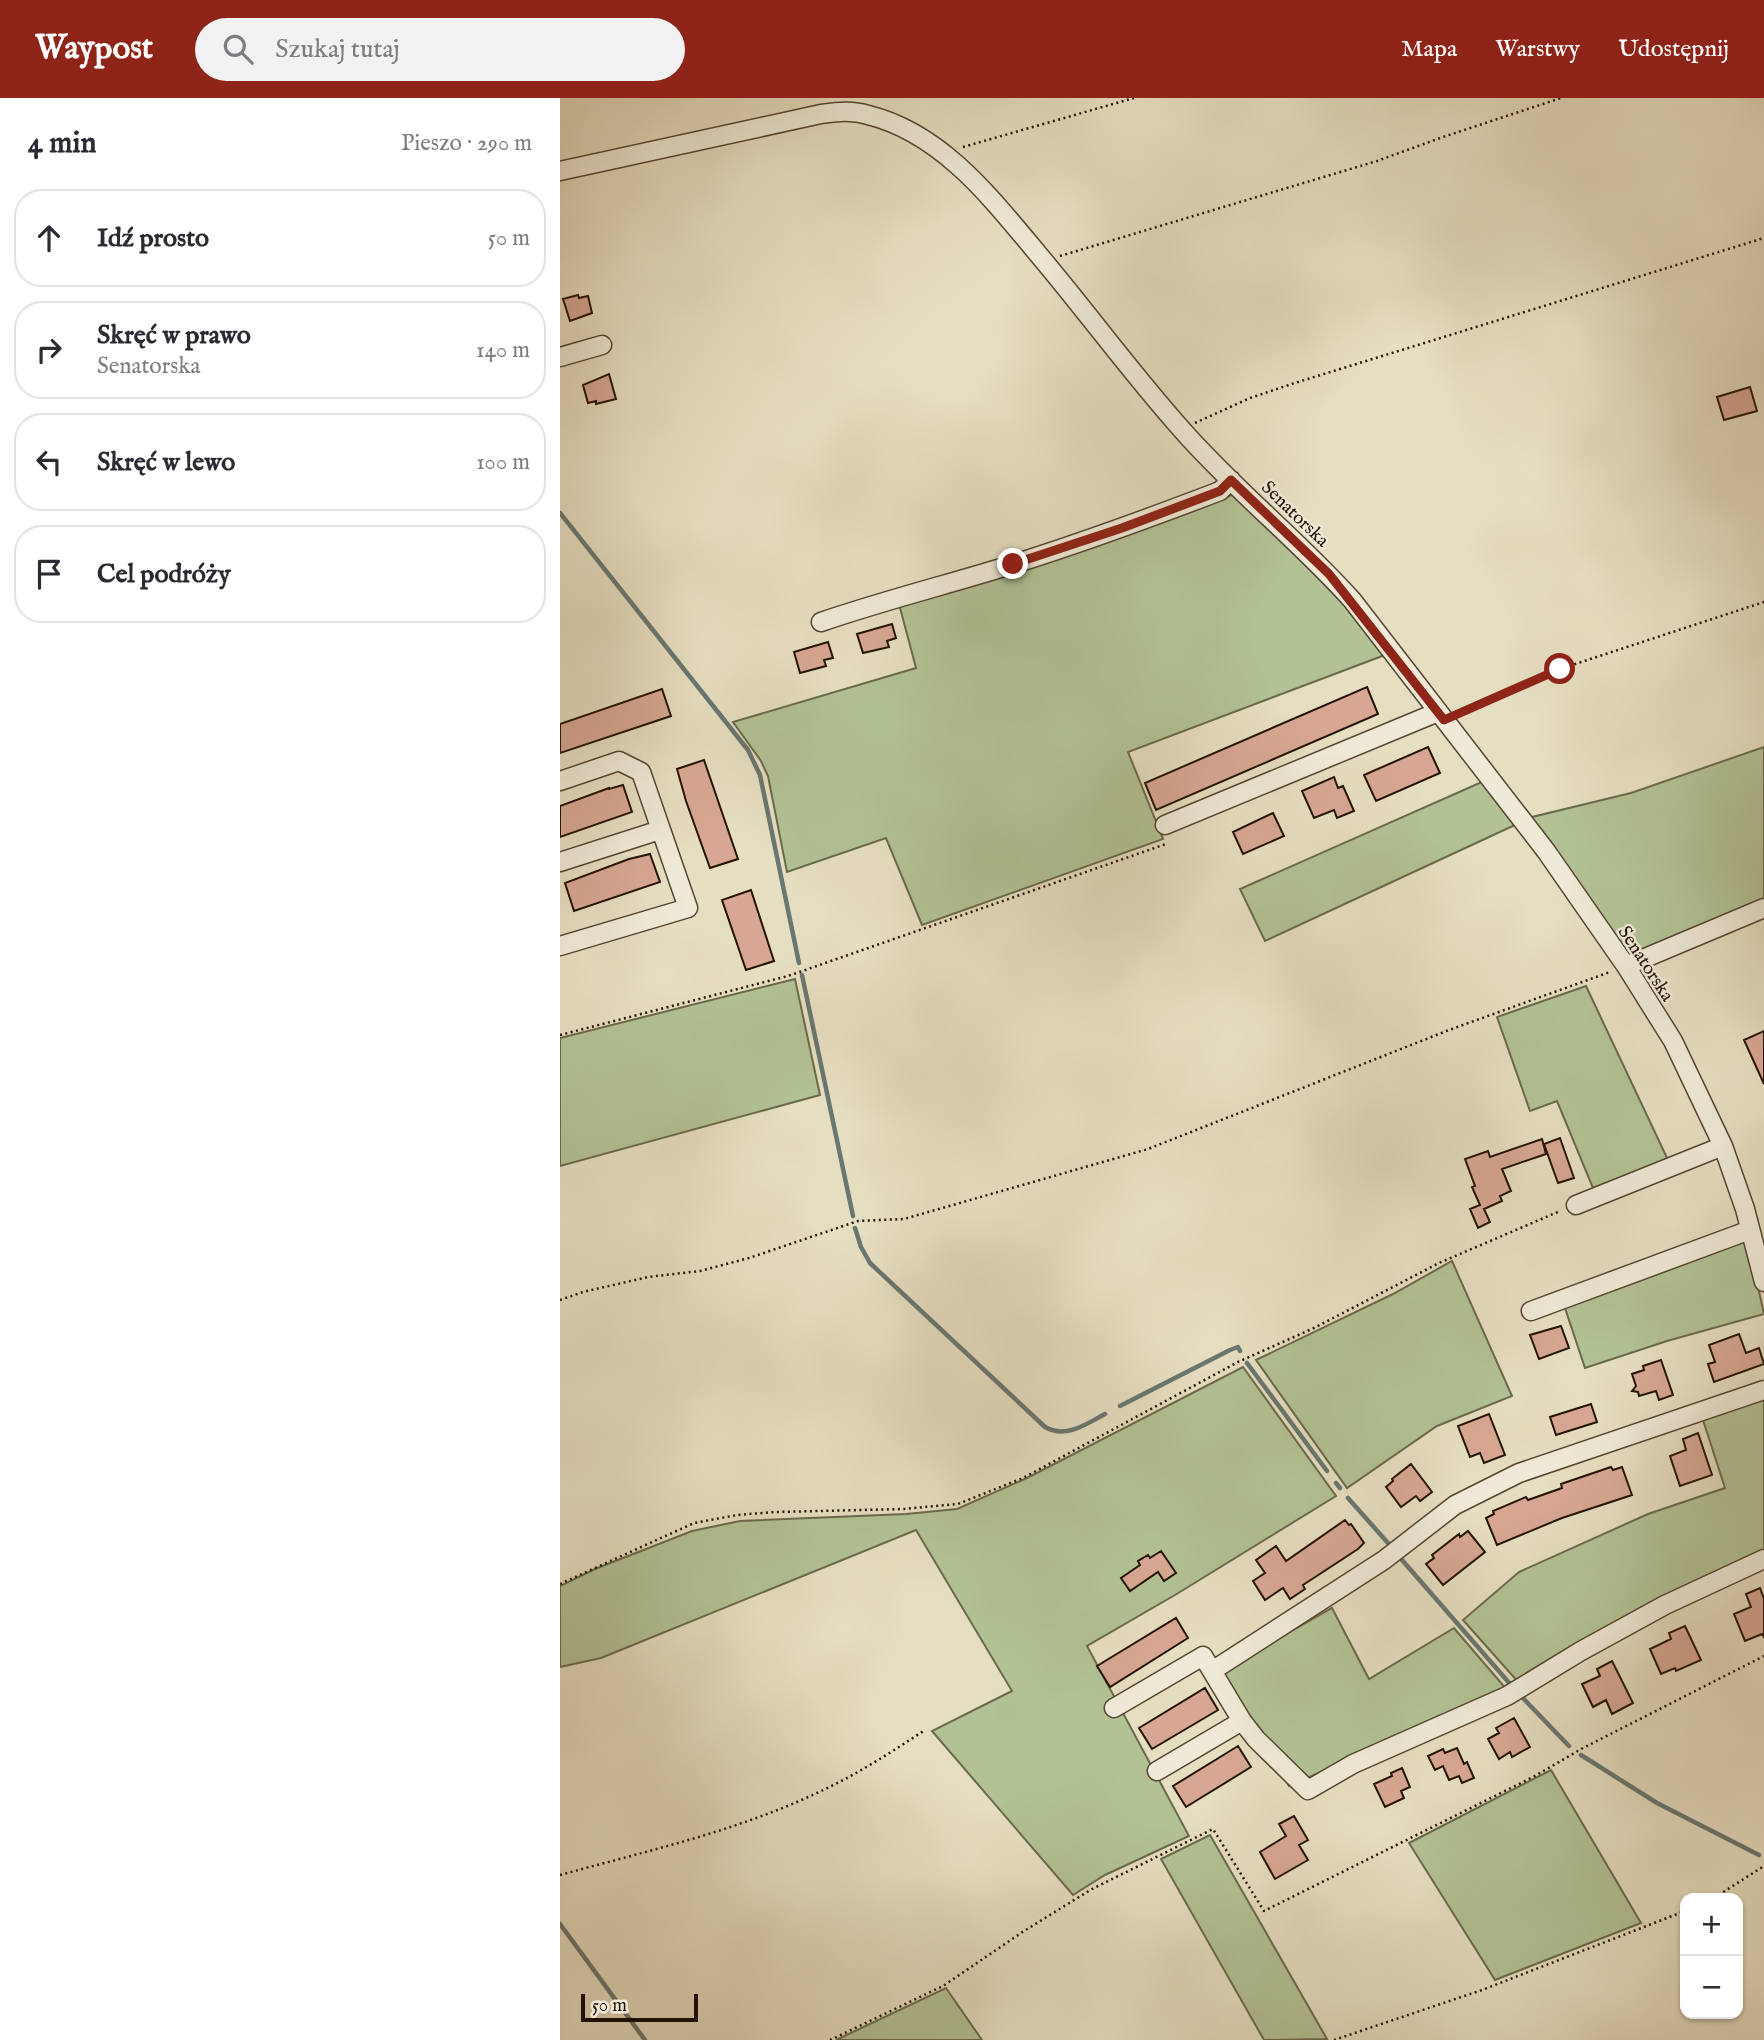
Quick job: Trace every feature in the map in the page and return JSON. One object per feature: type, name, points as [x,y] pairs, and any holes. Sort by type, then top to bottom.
[{"type":"street","points":[[847,111],[861,98]]},
{"type":"street","name":"Senatorska","points":[[560,171],[821,114],[847,111],[888,122],[943,153],[984,190],[1184,433],[1329,574],[1546,850],[1626,966],[1673,1041],[1723,1146],[1764,1282]]},
{"type":"street","points":[[560,358],[602,345]]},
{"type":"street","points":[[821,622],[1122,528],[1220,491],[1231,480]]},
{"type":"street","points":[[1165,825],[1441,716]]},
{"type":"street","points":[[560,781],[619,761],[641,772],[688,908],[560,946]]},
{"type":"street","points":[[560,862],[660,830]]},
{"type":"street","points":[[1626,966],[1764,908]]},
{"type":"street","points":[[1576,1205],[1723,1146]]},
{"type":"street","points":[[1531,1311],[1750,1230]]},
{"type":"street","points":[[1212,1671],[1384,1560],[1430,1522],[1481,1490],[1519,1473],[1764,1390]]},
{"type":"street","points":[[1114,1708],[1203,1656],[1242,1721],[1256,1739],[1308,1790],[1353,1764],[1507,1696],[1665,1605],[1764,1559]]},
{"type":"street","points":[[1157,1771],[1242,1721]]},
{"type":"path","points":[[943,153],[1134,98]]},
{"type":"path","points":[[1044,261],[1377,161],[1561,98]]},
{"type":"path","points":[[1184,433],[1196,422],[1262,394],[1764,238]]},
{"type":"path","points":[[1441,716],[1560,669],[1764,603]]},
{"type":"path","points":[[560,1035],[788,976],[1166,844]]},
{"type":"path","points":[[560,1300],[648,1277],[700,1271],[737,1262],[858,1221],[904,1219],[1148,1149],[1449,1030],[1626,966]]},
{"type":"path","points":[[560,1584],[694,1524],[775,1512],[904,1509],[957,1504],[1023,1478],[1238,1362],[1314,1328],[1439,1263],[1576,1205]]},
{"type":"path","points":[[830,2040],[943,1986],[1092,1889],[1213,1829],[1264,1911],[1533,1777],[1604,1737],[1764,1656]]},
{"type":"path","points":[[560,1875],[717,1831],[818,1793],[866,1769],[925,1730]]},
{"type":"path","points":[[1722,1893],[1764,1866]]},
{"type":"path","points":[[1334,2040],[1482,1990],[1680,1913]]},
{"type":"green space","points":[[1235,494],[1313,566],[1385,655],[1128,752],[1163,839],[922,925],[886,838],[787,872],[768,776],[761,761],[733,722],[916,668],[899,604]]},
{"type":"green space","points":[[1764,747],[1764,899],[1636,954],[1620,949],[1528,818],[1631,793]]},
{"type":"green space","points":[[1484,781],[1517,824],[1265,941],[1240,889]]},
{"type":"green space","points":[[795,979],[820,1095],[560,1166],[560,1038]]},
{"type":"green space","points":[[1586,986],[1668,1160],[1593,1188],[1557,1101],[1530,1111],[1497,1017]]},
{"type":"green space","points":[[1739,1240],[1749,1246],[1764,1314],[1667,1341],[1585,1368],[1564,1305]]},
{"type":"green space","points":[[1452,1261],[1512,1396],[1437,1426],[1347,1488],[1256,1360],[1393,1294]]},
{"type":"green space","points":[[1243,1367],[1336,1496],[1087,1646],[1189,1836],[1105,1875],[1073,1895],[932,1731],[1012,1691],[916,1530],[601,1658],[560,1667],[560,1586],[595,1569],[692,1531],[740,1521],[906,1514],[957,1509],[1027,1478]]},
{"type":"green space","points":[[1764,1398],[1764,1555],[1519,1683],[1463,1620],[1519,1572],[1648,1514],[1725,1488],[1702,1417]]},
{"type":"green space","points":[[1332,1608],[1369,1679],[1454,1628],[1507,1690],[1289,1786],[1221,1671]]},
{"type":"green space","points":[[1551,1770],[1641,1923],[1495,1980],[1409,1843]]},
{"type":"green space","points":[[1210,1835],[1327,2039],[1264,2040],[1161,1859]]},
{"type":"green space","points":[[946,1988],[982,2040],[836,2040]]},
{"type":"building","points":[[578,295],[579,298],[588,296],[592,313],[570,321],[563,299]]},
{"type":"building","points":[[609,374],[616,399],[596,404],[596,401],[588,403],[583,385]]},
{"type":"building","points":[[1750,387],[1757,411],[1724,420],[1717,397]]},
{"type":"building","points":[[892,624],[896,638],[887,641],[889,647],[863,653],[857,634]]},
{"type":"building","points":[[828,642],[833,658],[824,660],[826,666],[800,673],[794,652]]},
{"type":"building","points":[[1367,687],[1378,714],[1156,810],[1145,783]]},
{"type":"building","points":[[662,689],[671,716],[560,753],[560,724]]},
{"type":"building","points":[[1428,747],[1440,773],[1376,801],[1364,775]]},
{"type":"building","points":[[704,760],[738,859],[710,868],[677,769]]},
{"type":"building","points":[[1334,777],[1338,788],[1343,786],[1354,811],[1337,818],[1334,810],[1314,818],[1302,791]]},
{"type":"building","points":[[623,785],[632,812],[560,837],[560,806]]},
{"type":"building","points":[[1273,813],[1284,836],[1243,854],[1233,832]]},
{"type":"building","points":[[650,854],[660,882],[574,911],[565,883]]},
{"type":"building","points":[[751,890],[774,961],[746,970],[722,900]]},
{"type":"building","points":[[1764,1031],[1764,1084],[1744,1040]]},
{"type":"building","points":[[1560,1138],[1574,1178],[1558,1183],[1544,1144]]},
{"type":"building","points":[[1542,1139],[1546,1154],[1502,1169],[1511,1191],[1500,1196],[1502,1201],[1484,1209],[1490,1222],[1478,1228],[1470,1209],[1480,1205],[1465,1159],[1488,1151],[1490,1157]]},
{"type":"building","points":[[1561,1326],[1569,1348],[1539,1359],[1530,1335]]},
{"type":"building","points":[[1739,1334],[1746,1353],[1759,1348],[1764,1364],[1714,1382],[1708,1364],[1715,1362],[1709,1345]]},
{"type":"building","points":[[1661,1360],[1673,1395],[1659,1400],[1656,1391],[1639,1396],[1638,1392],[1632,1391],[1636,1386],[1632,1374],[1644,1370],[1643,1366]]},
{"type":"building","points":[[1591,1404],[1597,1422],[1556,1435],[1550,1417]]},
{"type":"building","points":[[1489,1414],[1505,1455],[1484,1463],[1480,1453],[1470,1457],[1458,1426]]},
{"type":"building","points":[[1698,1433],[1712,1475],[1680,1486],[1670,1456],[1686,1450],[1683,1439]]},
{"type":"building","points":[[1411,1464],[1432,1492],[1420,1501],[1416,1496],[1401,1507],[1386,1487]]},
{"type":"building","points":[[1611,1467],[1613,1470],[1622,1467],[1632,1495],[1562,1518],[1497,1545],[1486,1518],[1494,1514],[1493,1511],[1526,1497],[1528,1500],[1562,1488],[1561,1484]]},
{"type":"building","points":[[1345,1520],[1364,1543],[1358,1549],[1303,1585],[1305,1589],[1290,1599],[1283,1588],[1265,1600],[1253,1581],[1265,1573],[1256,1560],[1276,1546],[1286,1561]]},
{"type":"building","points":[[1468,1531],[1485,1552],[1443,1585],[1426,1564],[1434,1558],[1432,1555],[1459,1534],[1460,1537]]},
{"type":"building","points":[[1161,1551],[1176,1573],[1164,1581],[1158,1572],[1130,1591],[1121,1578],[1140,1565],[1138,1561]]},
{"type":"building","points":[[1760,1588],[1764,1599],[1764,1637],[1762,1634],[1745,1641],[1734,1614],[1751,1607],[1746,1594]]},
{"type":"building","points":[[1176,1618],[1188,1638],[1110,1687],[1097,1666]]},
{"type":"building","points":[[1685,1626],[1701,1660],[1676,1671],[1675,1668],[1661,1674],[1650,1649],[1671,1639],[1669,1633]]},
{"type":"building","points":[[1612,1661],[1633,1703],[1612,1714],[1606,1700],[1593,1707],[1582,1684],[1600,1676],[1597,1669]]},
{"type":"building","points":[[1205,1688],[1218,1710],[1152,1749],[1139,1728]]},
{"type":"building","points":[[1514,1718],[1530,1747],[1512,1757],[1510,1752],[1499,1759],[1488,1739],[1499,1733],[1496,1728]]},
{"type":"building","points":[[1238,1746],[1251,1767],[1186,1807],[1173,1786]]},
{"type":"building","points":[[1457,1748],[1474,1778],[1462,1783],[1459,1776],[1449,1780],[1443,1766],[1435,1770],[1428,1756],[1443,1749],[1445,1753]]},
{"type":"building","points":[[1402,1768],[1410,1787],[1401,1791],[1404,1798],[1385,1807],[1374,1784]]},
{"type":"building","points":[[1294,1816],[1308,1840],[1299,1845],[1308,1860],[1275,1879],[1260,1852],[1286,1836],[1279,1824]]},
{"type":"waterway","points":[[560,513],[748,750],[760,775],[799,963]]},
{"type":"waterway","points":[[802,975],[853,1216]]},
{"type":"waterway","points":[[855,1228],[870,1263],[1045,1427],[1068,1431],[1105,1414]]},
{"type":"waterway","points":[[1120,1406],[1230,1350],[1238,1347],[1240,1351]]},
{"type":"waterway","points":[[1247,1363],[1327,1471]]},
{"type":"waterway","points":[[1336,1483],[1340,1488]]},
{"type":"waterway","points":[[1348,1498],[1388,1543]]},
{"type":"waterway","points":[[1402,1560],[1511,1685]]},
{"type":"waterway","points":[[1520,1695],[1569,1746]]},
{"type":"waterway","points":[[1581,1755],[1657,1803],[1759,1855]]},
{"type":"waterway","points":[[560,1924],[645,2040]]},
{"type":"route","points":[[1013,564],[1122,528],[1220,491],[1231,480],[1329,574],[1444,720],[1560,669]]}]
